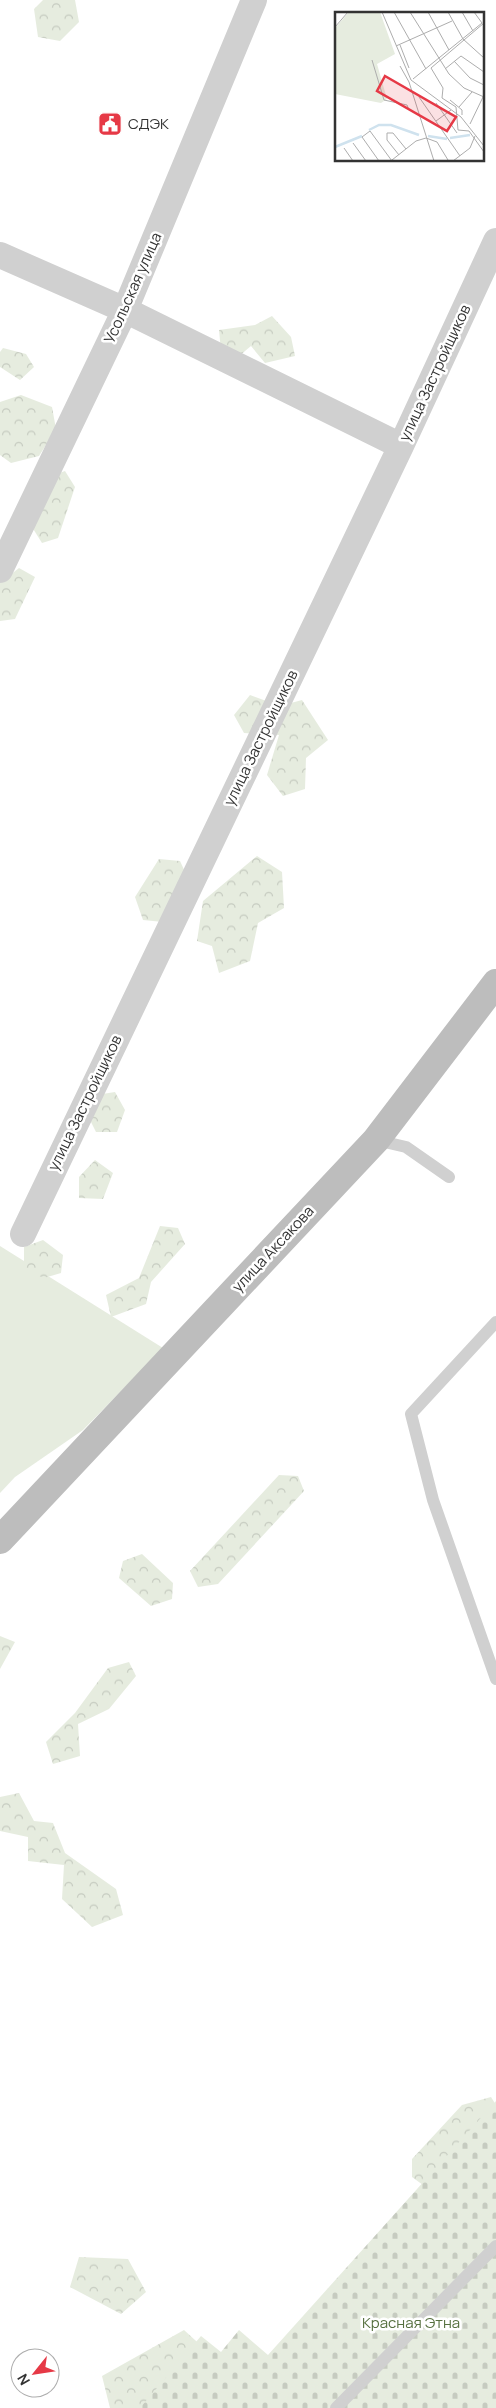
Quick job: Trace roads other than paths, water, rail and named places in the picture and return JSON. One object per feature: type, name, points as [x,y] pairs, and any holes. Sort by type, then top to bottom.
[{"type":"street","name":"Усольская улица","points":[[0,570],[125,310],[254,0]]},
{"type":"street","name":"улица Застройщиков","points":[[23,1234],[401,446],[496,241]]},
{"type":"street","points":[[0,255],[125,310],[401,446]]},
{"type":"street","name":"улица Аксакова","points":[[0,1540],[376,1140],[496,983]]},
{"type":"lane","points":[[376,1140],[406,1147],[449,1177]]},
{"type":"lane","points":[[496,1322],[411,1414],[433,1500],[496,1679]]},
{"type":"lane","points":[[336,2408],[496,2246]]},
{"type":"place","name":"СДЭК","points":[[110,124]]},
{"type":"park label","name":"Красная Этна","points":[[411,2323]]}]
